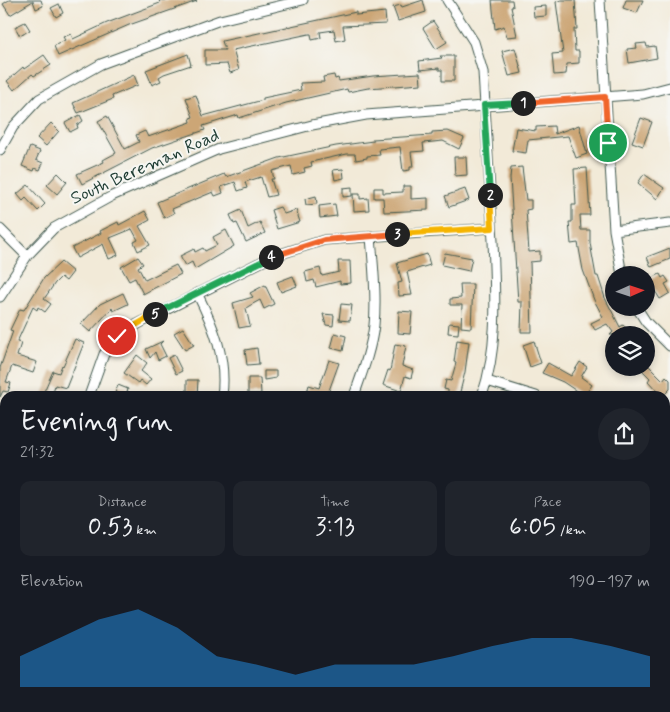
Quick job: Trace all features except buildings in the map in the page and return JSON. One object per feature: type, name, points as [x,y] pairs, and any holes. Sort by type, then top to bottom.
[{"type":"street","points":[[0,150],[13,127],[39,99],[101,64],[220,20],[303,0]]},
{"type":"street","points":[[447,0],[467,29],[480,57],[495,292],[494,335],[488,381],[484,391]]},
{"type":"street","points":[[600,0],[614,230],[620,266]]},
{"type":"street","name":"South Bereman Road","points":[[0,297],[27,256],[44,236],[65,220],[112,196],[219,149],[312,124],[366,115],[643,94],[670,87]]},
{"type":"street","points":[[614,230],[670,223]]},
{"type":"street","points":[[91,391],[104,354],[117,336],[133,325],[271,257],[306,244],[324,240],[492,228]]},
{"type":"street","points":[[0,229],[27,256]]},
{"type":"street","points":[[356,391],[369,350],[374,327],[372,236]]},
{"type":"street","points":[[197,294],[214,329],[221,351],[224,377],[223,391]]},
{"type":"street","points":[[642,316],[670,346]]},
{"type":"street","points":[[488,381],[520,391]]},
{"type":"route","points":[[117,336],[133,325],[271,257],[306,244],[324,240],[492,228],[484,105],[605,97],[608,143]]}]
